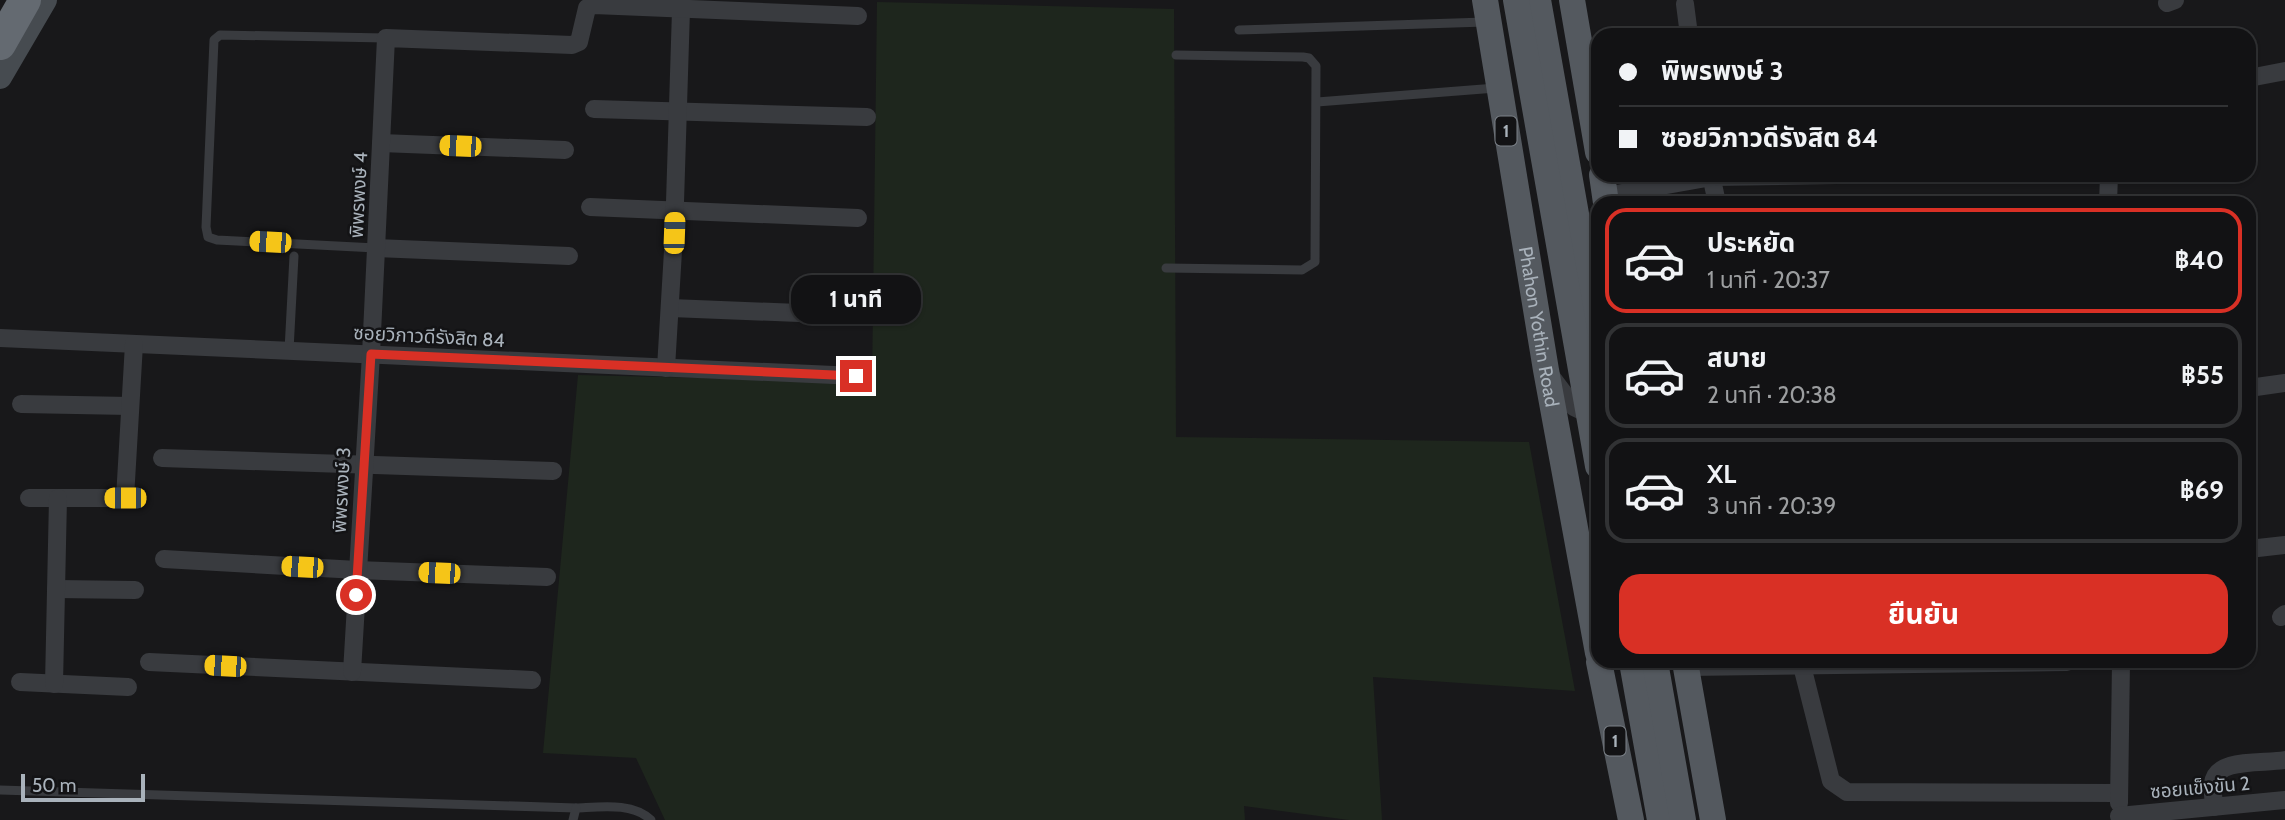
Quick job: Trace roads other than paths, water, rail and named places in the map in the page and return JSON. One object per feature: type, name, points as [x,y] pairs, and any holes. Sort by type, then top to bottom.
[{"type":"highway","points":[[0,44],[25,0]]},
{"type":"main road","points":[[0,78],[45,0]]},
{"type":"main road","name":"Phahon Yothin Road","points":[[1516,0],[1591,426]]},
{"type":"main road","points":[[1538,0],[1591,299]]},
{"type":"main road","points":[[1572,0],[1591,111]]},
{"type":"main road","name":"Phahon Yothin Road","points":[[1487,11],[1546,370],[1591,618]]},
{"type":"main road","points":[[1529,262],[1548,330],[1566,346],[1591,351]]},
{"type":"main road","points":[[1591,538],[1587,564],[1591,611]]},
{"type":"main road","name":"1","points":[[1601,668],[1631,820]]},
{"type":"main road","points":[[1633,668],[1660,820]]},
{"type":"main road","points":[[1656,668],[1683,820]]},
{"type":"main road","points":[[1687,668],[1713,820]]},
{"type":"street","points":[[1685,4],[1688,28]]},
{"type":"street","points":[[386,38],[572,45],[579,42],[587,8],[594,5],[858,16]]},
{"type":"street","points":[[666,368],[671,308],[681,10]]},
{"type":"street","name":"พิพรพงษ์ 4","points":[[371,354],[386,38]]},
{"type":"street","points":[[2256,77],[2285,71]]},
{"type":"street","points":[[594,109],[867,117]]},
{"type":"street","points":[[382,143],[565,150]]},
{"type":"street","points":[[1605,191],[1646,196],[1692,182]]},
{"type":"street","points":[[590,207],[858,218]]},
{"type":"street","points":[[376,248],[569,257]]},
{"type":"street","points":[[671,308],[849,315]]},
{"type":"street","name":"ซอยวิภาวดีรังสิต 84","points":[[0,338],[856,376]]},
{"type":"street","points":[[29,498],[125,498],[134,344]]},
{"type":"street","name":"พิพรพงษ์ 3","points":[[352,671],[371,354]]},
{"type":"street","points":[[1546,370],[1574,407],[1591,415]]},
{"type":"street","points":[[2256,387],[2285,383]]},
{"type":"street","points":[[21,404],[130,405]]},
{"type":"street","points":[[162,458],[553,471]]},
{"type":"street","points":[[54,684],[58,498]]},
{"type":"street","points":[[2256,548],[2285,545]]},
{"type":"street","points":[[164,559],[547,577]]},
{"type":"street","points":[[56,589],[135,590]]},
{"type":"street","points":[[149,662],[533,680]]},
{"type":"street","points":[[1802,668],[1831,781],[1847,792],[2119,793]]},
{"type":"street","points":[[2119,818],[2121,668]]},
{"type":"street","points":[[20,682],[128,687]]},
{"type":"street","points":[[2214,807],[2213,782],[2218,771],[2228,764],[2261,764],[2285,760]]},
{"type":"street","name":"ซอยแข็งขัน 2","points":[[2119,818],[2285,800]]},
{"type":"lane","points":[[1239,30],[1487,11]]},
{"type":"lane","points":[[376,248],[217,240],[208,237],[206,227],[214,40],[220,35],[386,38]]},
{"type":"lane","points":[[1166,268],[1302,270],[1315,262],[1316,66],[1309,58],[1176,55]]},
{"type":"lane","points":[[1317,102],[1499,88]]},
{"type":"lane","points":[[289,350],[294,257]]},
{"type":"lane","points":[[0,790],[611,807],[641,812],[651,820]]},
{"type":"lane","points":[[573,820],[576,808]]}]
